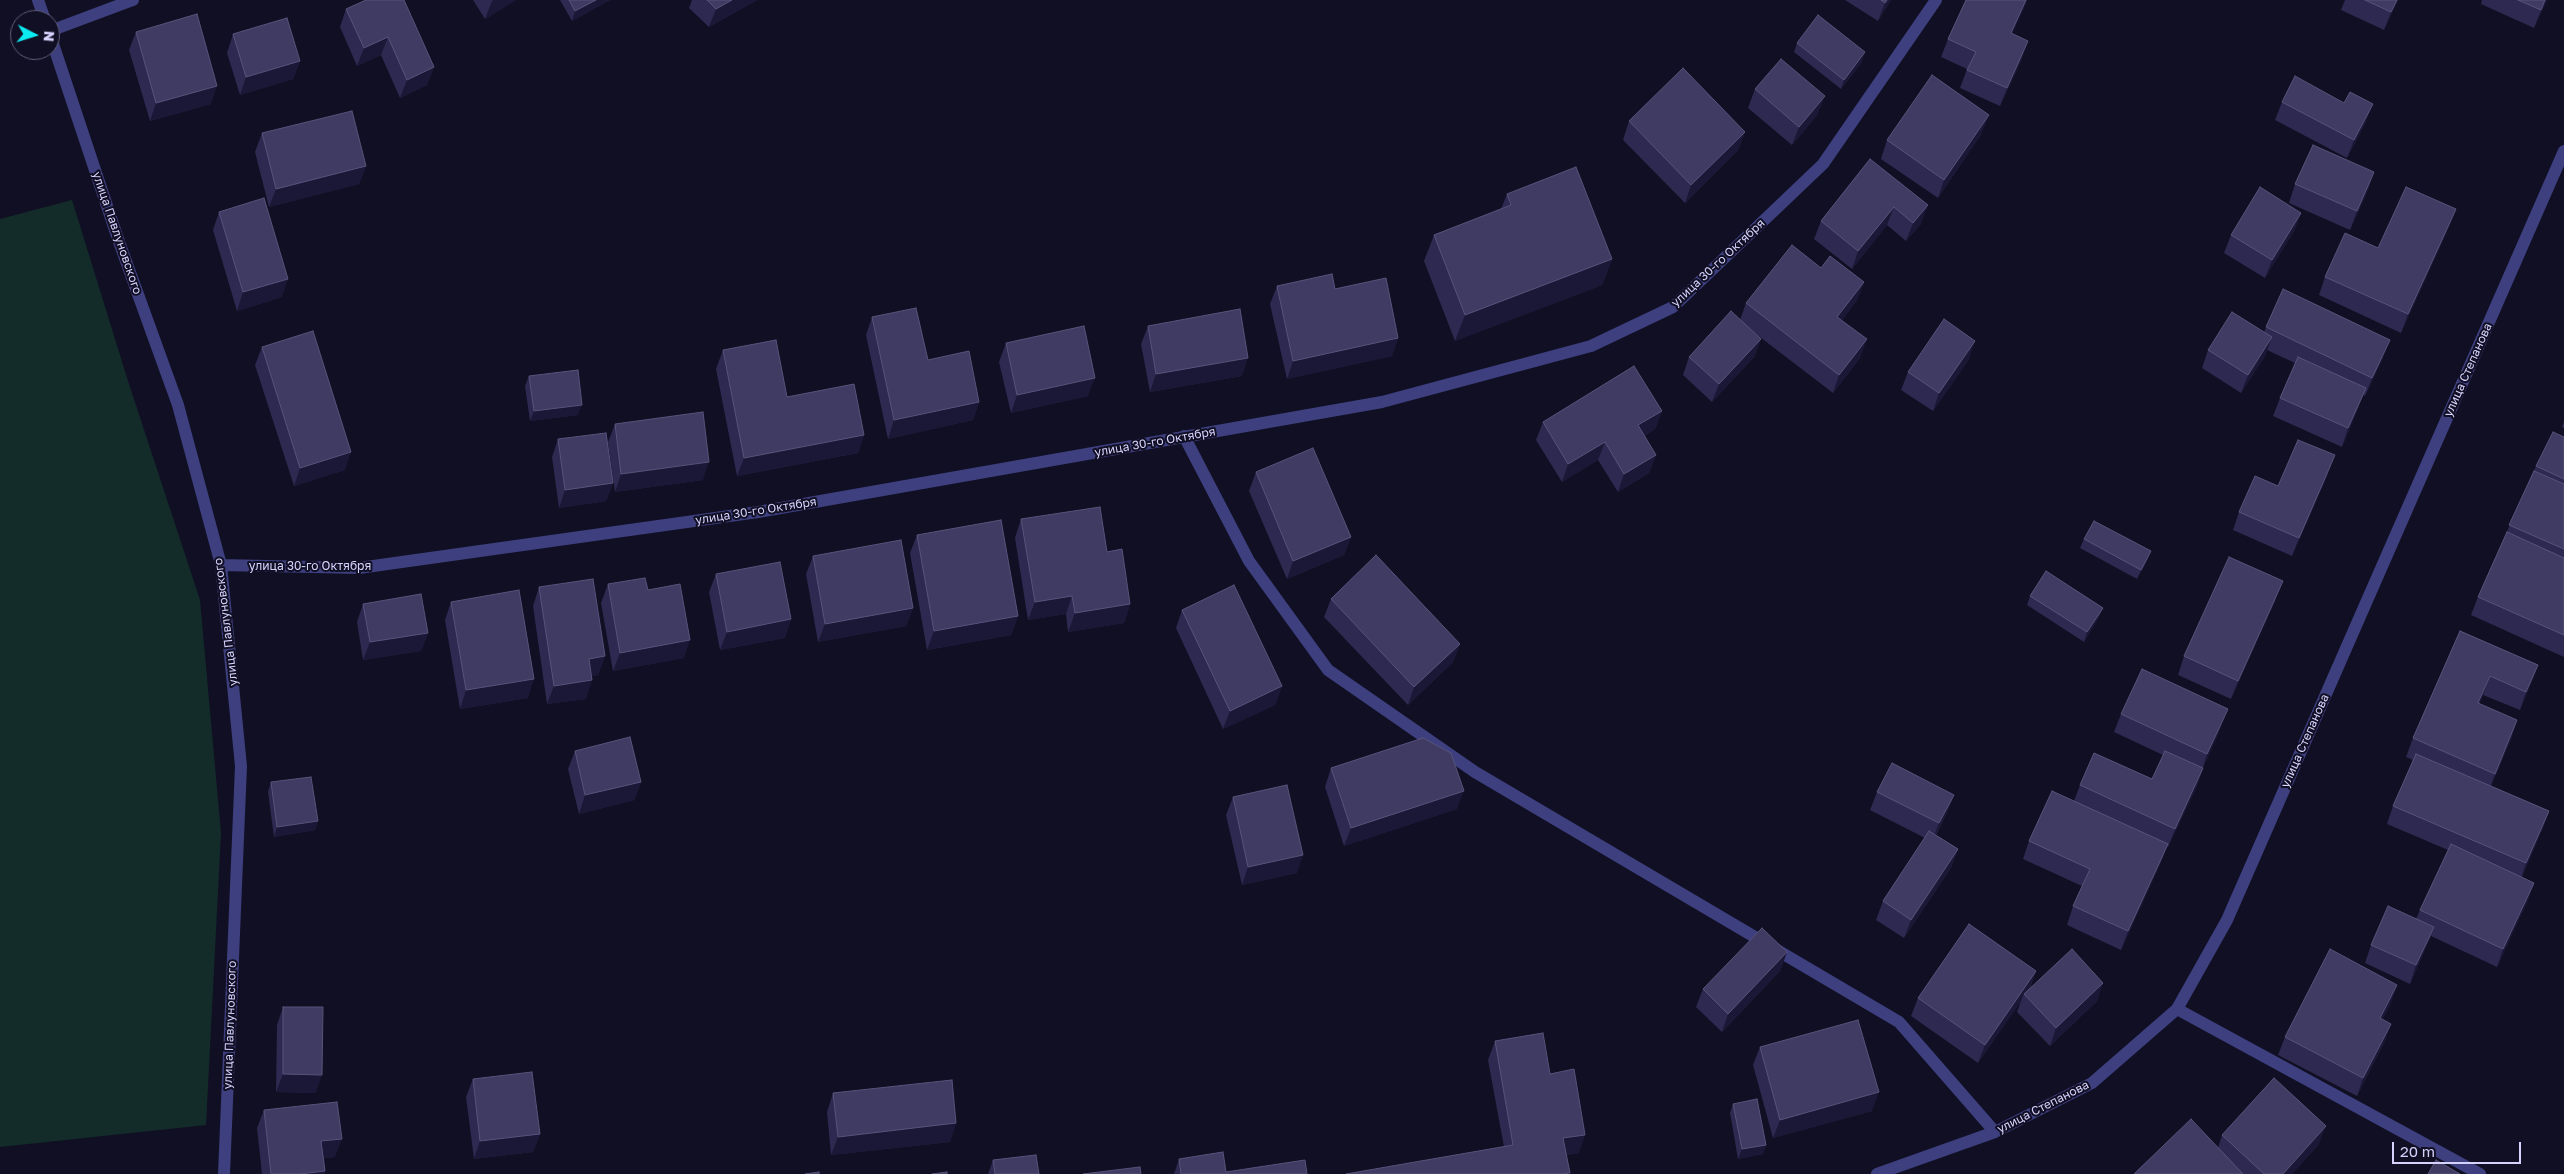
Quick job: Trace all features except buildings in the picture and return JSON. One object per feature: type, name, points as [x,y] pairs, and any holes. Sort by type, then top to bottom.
[{"type":"street","points":[[60,27],[133,0]]},
{"type":"street","name":"улица 30-го Октября","points":[[221,566],[359,568],[758,512],[1382,402],[1591,346],[1674,307],[1823,164],[1936,0]]},
{"type":"street","name":"улица Павлуновского","points":[[58,60],[118,239],[178,406],[221,566],[241,766],[224,1174]]},
{"type":"street","name":"улица Степанова","points":[[1877,1174],[1995,1132],[2092,1083],[2176,1009],[2227,920],[2564,152]]},
{"type":"street","points":[[1184,436],[1249,561],[1328,670],[1475,772],[1899,1022],[1995,1132]]},
{"type":"street","points":[[2176,1009],[2480,1174]]},
{"type":"green space","points":[[72,200],[128,381],[200,600],[221,833],[206,1125],[0,1147],[0,219]]}]
